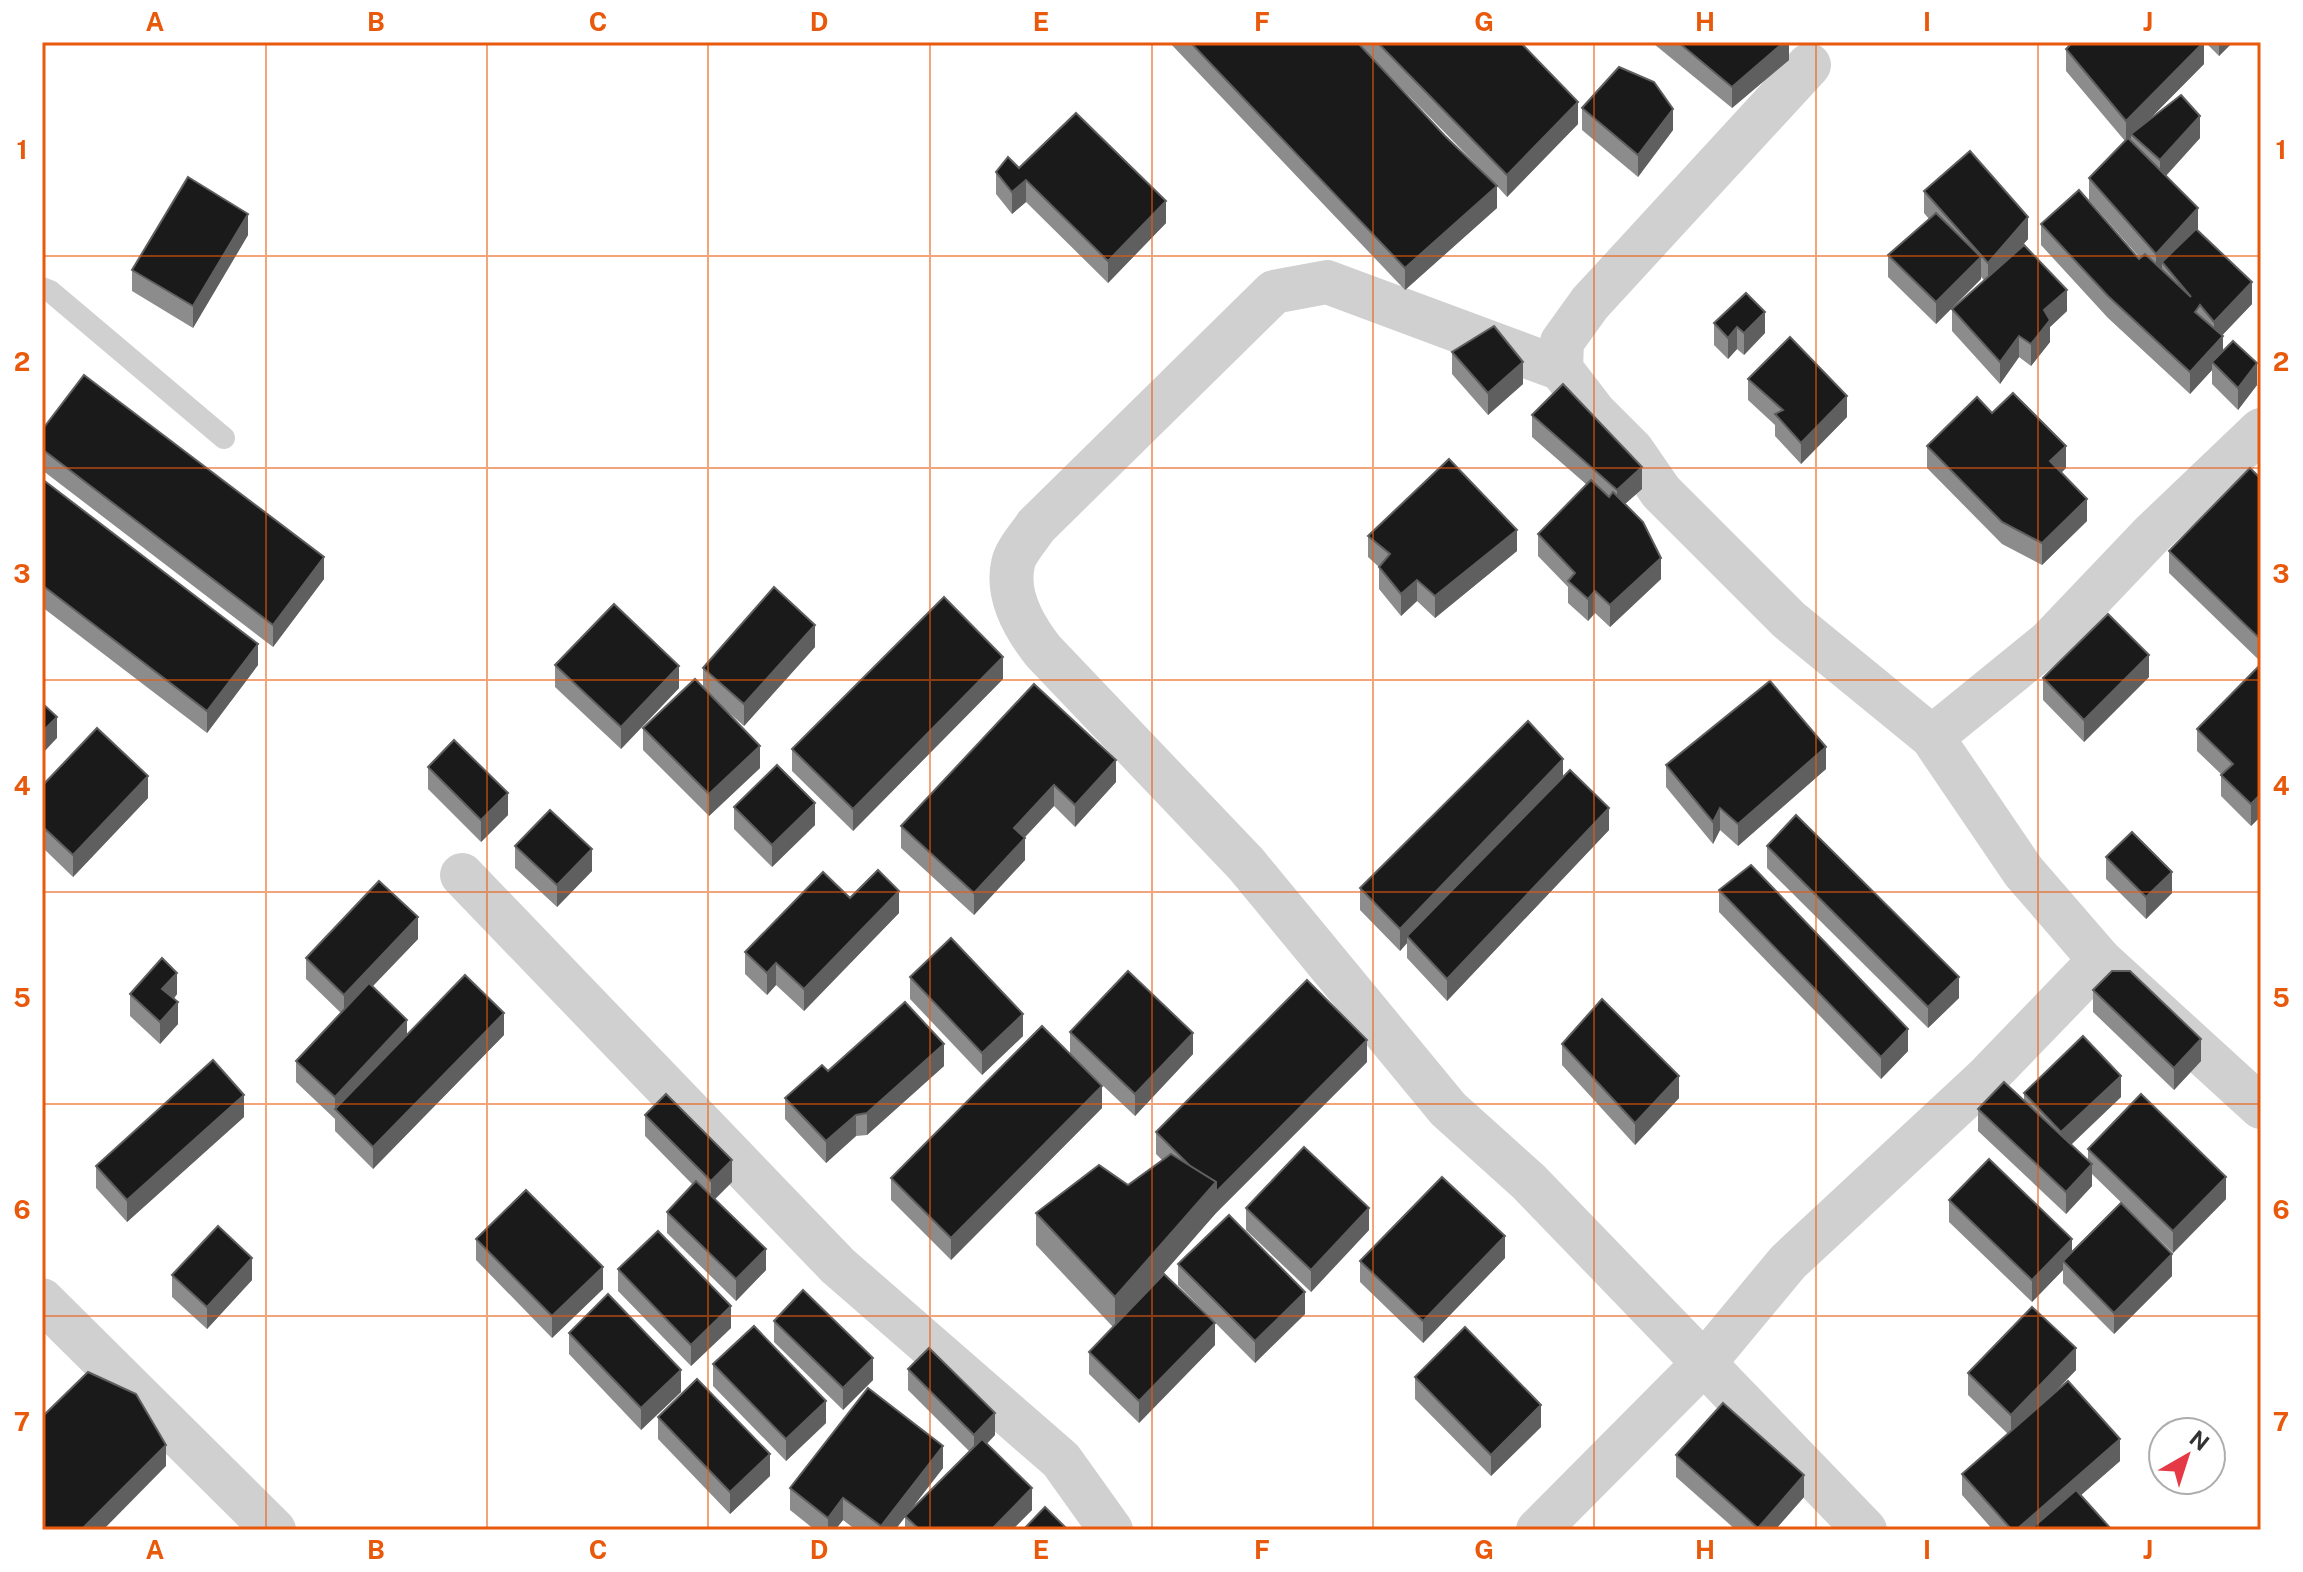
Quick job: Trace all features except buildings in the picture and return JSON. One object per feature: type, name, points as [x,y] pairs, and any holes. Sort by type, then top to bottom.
[{"type":"street","points":[[1561,369],[1562,342],[1590,303],[1809,65]]},
{"type":"street","points":[[1865,1530],[1529,1182],[1448,1109],[1246,864],[1043,651],[1028,631],[1013,594],[1013,562],[1036,526],[1274,292],[1327,282],[1561,369],[1594,412],[1632,450],[1661,492],[1703,535],[1789,620],[1932,737],[2023,871],[2100,960],[2261,1107]]},
{"type":"street","points":[[1932,737],[2050,641],[2152,534],[2261,430]]},
{"type":"street","points":[[462,875],[838,1266],[1061,1460],[1111,1530]]},
{"type":"street","points":[[1538,1530],[1705,1362],[1788,1262],[1987,1077],[2100,960]]},
{"type":"street","points":[[42,1300],[274,1530]]},
{"type":"lane","points":[[42,288],[50,291],[224,438]]}]
